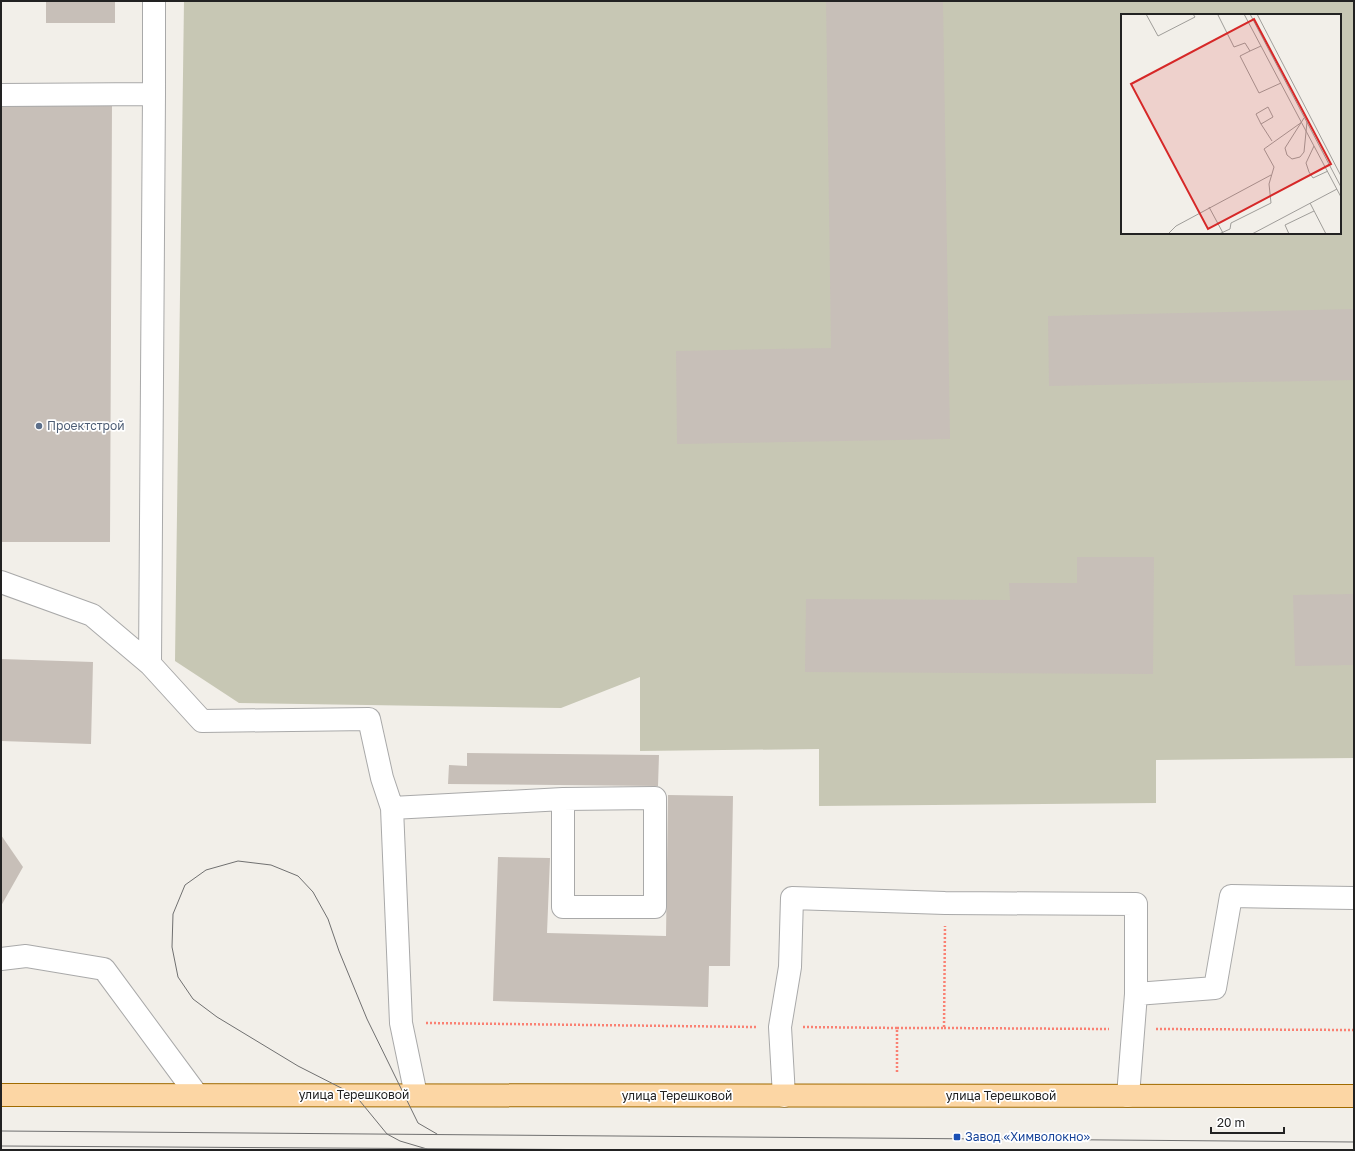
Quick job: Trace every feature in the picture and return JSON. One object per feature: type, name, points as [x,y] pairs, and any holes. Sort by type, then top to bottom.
[{"type":"main road","name":"улица Терешковой","points":[[1,1095],[1354,1096]]},
{"type":"lane","points":[[150,664],[154,1]]},
{"type":"lane","points":[[1,95],[154,94]]},
{"type":"lane","points":[[1,582],[92,615],[150,664],[202,721],[369,719],[382,778],[392,808],[401,1023],[416,1096]]},
{"type":"lane","points":[[392,808],[563,798],[655,798],[656,907],[563,907],[563,798]]},
{"type":"lane","points":[[1136,994],[1215,988],[1230,896],[1354,898]]},
{"type":"lane","points":[[784,1096],[780,1027],[790,967],[792,898],[945,903],[1136,904],[1136,994],[1128,1096]]},
{"type":"lane","points":[[1,959],[26,956],[104,969],[197,1096]]},
{"type":"path","points":[[401,1023],[944,1028],[945,903]]},
{"type":"path","points":[[896,1075],[897,1028]]},
{"type":"shaded area","points":[[184,1],[1354,1],[1354,758],[1156,760],[1156,803],[819,806],[819,749],[640,751],[640,677],[561,708],[239,703],[175,661]]},
{"type":"building","points":[[46,1],[115,1],[115,23],[46,23]]},
{"type":"building","points":[[826,1],[943,1],[950,439],[677,444],[676,351],[831,348]]},
{"type":"building","points":[[1,104],[112,104],[110,542],[1,542]]},
{"type":"building","points":[[1354,309],[1354,380],[1049,386],[1048,316]]},
{"type":"building","points":[[1077,557],[1154,557],[1153,674],[805,672],[806,599],[1010,600],[1009,583],[1077,583]]},
{"type":"building","points":[[1354,594],[1354,665],[1295,666],[1293,595]]},
{"type":"building","points":[[1,659],[93,662],[91,744],[1,741]]},
{"type":"building","points":[[467,753],[659,755],[658,786],[448,784],[449,765],[467,766]]},
{"type":"building","points":[[668,795],[733,796],[730,966],[709,966],[708,1007],[493,1001],[498,857],[550,858],[547,933],[666,936]]},
{"type":"building","points":[[1,835],[23,867],[1,906]]},
{"type":"tram line","points":[[427,1149],[400,1141],[387,1134],[355,1095],[298,1066],[217,1017],[193,999],[178,977],[172,947],[173,914],[185,885],[206,870],[238,861],[271,865],[298,876],[313,892],[328,919],[339,951],[367,1019],[418,1123],[437,1134]]},
{"type":"tram line","points":[[1,1131],[1354,1142]]},
{"type":"tram line","points":[[1,1146],[646,1150]]},
{"type":"place","name":"Проектстрой","points":[[39,426]]},
{"type":"place","name":"Завод «Химволокно»","points":[[957,1137]]}]
